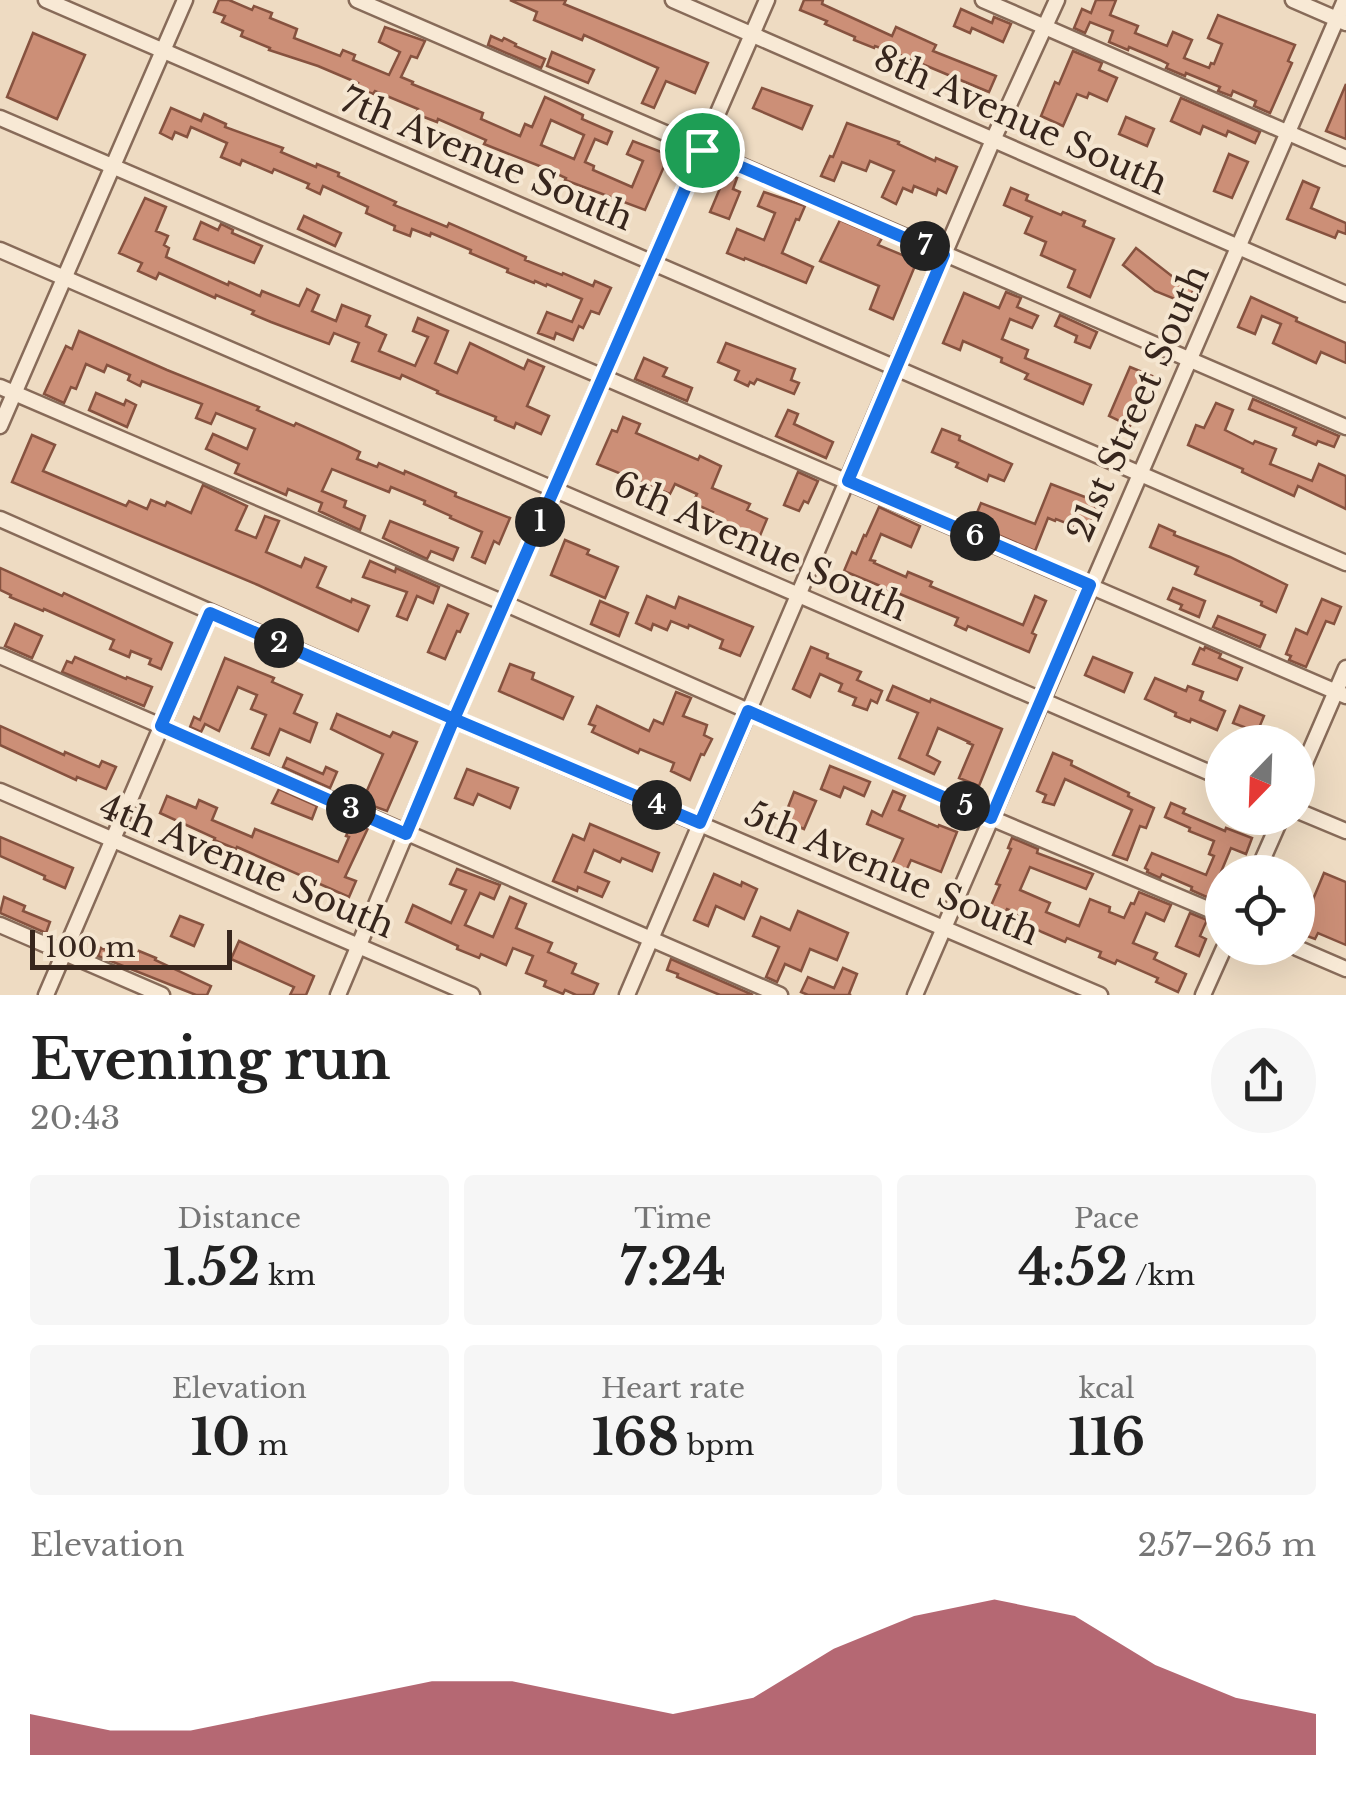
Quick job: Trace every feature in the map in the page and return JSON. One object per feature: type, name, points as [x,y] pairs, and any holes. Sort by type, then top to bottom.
[{"type":"street","name":"7th Avenue South","points":[[46,0],[1346,563]]},
{"type":"street","points":[[0,426],[7,390],[64,278],[185,0]]},
{"type":"street","points":[[358,0],[1346,427]]},
{"type":"street","name":"8th Avenue South","points":[[673,0],[1346,294]]},
{"type":"street","points":[[338,995],[504,603],[768,0]]},
{"type":"street","points":[[983,0],[1346,158]]},
{"type":"street","points":[[628,995],[1056,0]]},
{"type":"street","points":[[1293,0],[1341,21]]},
{"type":"street","name":"21st Street South","points":[[915,995],[1287,132],[1341,21],[1345,0]]},
{"type":"street","points":[[0,118],[1341,694]]},
{"type":"street","name":"6th Avenue South","points":[[0,250],[1205,771]]},
{"type":"street","points":[[7,390],[1205,908]]},
{"type":"street","name":"5th Avenue South","points":[[0,519],[454,719],[1100,995]]},
{"type":"street","points":[[46,995],[210,613]]},
{"type":"street","points":[[0,656],[780,995]]},
{"type":"street","points":[[1315,745],[1341,694],[1346,668]]},
{"type":"street","name":"4th Avenue South","points":[[0,790],[472,995]]},
{"type":"street","points":[[1315,818],[1346,832]]},
{"type":"street","points":[[0,925],[162,995]]},
{"type":"street","points":[[1315,956],[1346,969]]},
{"type":"street","points":[[1203,995],[1216,965]]},
{"type":"building","points":[[219,0],[252,10],[254,6],[272,13],[270,18],[297,29],[294,38],[340,56],[343,50],[355,55],[353,60],[389,75],[400,52],[379,42],[385,27],[425,41],[417,58],[411,56],[401,77],[483,113],[481,119],[520,136],[525,124],[532,127],[545,97],[558,103],[612,132],[607,144],[595,139],[585,162],[594,166],[593,170],[632,187],[643,161],[627,154],[633,141],[669,155],[645,210],[565,180],[484,144],[486,140],[416,114],[418,109],[356,87],[358,83],[269,50],[241,36],[243,31],[222,22],[225,16],[214,12]],"holes":[[[551,120],[584,135],[574,159],[541,145]]]},
{"type":"building","points":[[510,0],[566,0],[564,4],[708,63],[695,93],[666,81],[654,108],[642,103],[658,68],[584,35],[582,40],[534,20],[537,12]]},
{"type":"building","points":[[804,0],[823,0],[822,4],[892,36],[896,27],[936,45],[933,51],[996,76],[989,92],[854,40],[855,37],[825,24],[827,21],[800,10]]},
{"type":"building","points":[[1096,0],[1116,0],[1110,15],[1138,26],[1135,33],[1167,46],[1173,32],[1192,40],[1184,58],[1209,68],[1222,44],[1208,38],[1218,15],[1295,45],[1288,61],[1292,63],[1270,113],[1254,106],[1256,101],[1233,91],[1231,96],[1218,91],[1220,87],[1166,68],[1168,64],[1160,60],[1109,42],[1113,31],[1090,22],[1085,33],[1074,28],[1082,9],[1091,13]]},
{"type":"building","points":[[961,9],[992,23],[994,17],[1011,24],[1003,42],[972,28],[970,33],[954,26]]},
{"type":"building","points":[[33,33],[85,55],[57,119],[7,97]]},
{"type":"building","points":[[491,36],[502,41],[504,38],[545,59],[541,68],[488,45]]},
{"type":"building","points":[[1073,51],[1102,63],[1099,70],[1117,78],[1107,101],[1089,93],[1087,98],[1077,94],[1063,126],[1041,116]]},
{"type":"building","points":[[552,52],[594,70],[588,83],[547,66]]},
{"type":"building","points":[[1346,84],[1346,139],[1326,131]]},
{"type":"building","points":[[762,88],[812,106],[802,129],[753,108]]},
{"type":"building","points":[[1181,98],[1260,132],[1255,143],[1228,131],[1226,136],[1203,126],[1200,134],[1171,121]]},
{"type":"building","points":[[171,108],[201,121],[204,114],[226,124],[225,127],[283,148],[281,152],[339,173],[338,176],[396,202],[394,205],[447,227],[449,223],[562,275],[611,288],[599,314],[591,311],[573,340],[556,333],[554,339],[538,333],[547,312],[572,322],[582,299],[507,272],[508,269],[470,253],[471,250],[431,233],[430,236],[412,229],[410,236],[394,230],[395,226],[366,213],[368,207],[323,186],[320,194],[307,188],[309,184],[274,169],[272,173],[242,160],[240,165],[221,157],[227,143],[191,127],[187,137],[175,132],[172,139],[160,133]]},
{"type":"building","points":[[1126,117],[1154,129],[1147,146],[1119,134]]},
{"type":"building","points":[[847,123],[957,167],[946,193],[938,189],[936,195],[914,186],[912,192],[903,188],[896,204],[882,197],[894,171],[870,161],[866,171],[842,162],[834,181],[821,176]]},
{"type":"building","points":[[1229,154],[1248,162],[1232,198],[1214,191]]},
{"type":"building","points":[[726,174],[737,178],[733,189],[740,192],[729,219],[710,212]]},
{"type":"building","points":[[1303,181],[1319,188],[1311,208],[1346,223],[1346,234],[1338,231],[1335,238],[1287,219]]},
{"type":"building","points":[[1011,188],[1028,195],[1026,200],[1085,221],[1083,226],[1114,239],[1090,297],[1068,287],[1075,270],[1041,255],[1046,242],[1025,233],[1032,217],[1004,205]]},
{"type":"building","points":[[764,192],[805,206],[782,253],[813,267],[806,283],[727,253],[737,229],[764,240],[775,213],[758,206]]},
{"type":"building","points":[[145,198],[166,207],[156,231],[168,236],[164,245],[169,248],[166,257],[228,285],[229,282],[260,296],[262,291],[299,306],[307,289],[319,295],[312,311],[336,321],[342,305],[370,316],[366,326],[386,335],[379,351],[415,366],[428,337],[413,331],[418,318],[448,331],[435,363],[457,373],[470,343],[524,369],[528,360],[544,367],[527,406],[549,416],[541,434],[516,423],[514,428],[495,420],[496,417],[402,375],[400,379],[352,361],[359,343],[334,333],[329,344],[159,273],[156,279],[138,271],[142,263],[119,253]]},
{"type":"building","points":[[304,216],[341,233],[335,246],[298,229]]},
{"type":"building","points":[[840,220],[882,238],[878,245],[917,261],[893,319],[870,309],[879,286],[820,261]]},
{"type":"building","points":[[201,222],[218,230],[221,224],[262,246],[254,263],[194,239]]},
{"type":"building","points":[[1136,248],[1173,277],[1195,286],[1187,304],[1155,291],[1123,265]]},
{"type":"building","points":[[1006,292],[1021,298],[1017,307],[1038,316],[1032,328],[1010,319],[1002,339],[1028,350],[1025,358],[1091,385],[1083,404],[1025,379],[1028,374],[1001,362],[1002,358],[963,341],[960,350],[943,343],[964,293],[999,308]]},
{"type":"building","points":[[1251,297],[1346,343],[1346,363],[1321,352],[1316,363],[1273,343],[1281,324],[1262,316],[1255,334],[1238,327]]},
{"type":"building","points":[[1060,315],[1097,332],[1090,348],[1075,342],[1077,336],[1055,326]]},
{"type":"building","points":[[79,331],[343,444],[360,452],[357,459],[404,474],[405,471],[510,518],[499,544],[494,541],[485,563],[472,557],[482,532],[424,504],[425,501],[391,487],[389,492],[332,469],[322,491],[346,501],[344,507],[365,516],[360,530],[319,511],[322,503],[288,489],[286,495],[235,473],[239,464],[206,449],[213,434],[247,449],[255,429],[216,413],[211,424],[196,418],[202,404],[142,381],[140,386],[128,380],[130,375],[107,365],[104,372],[86,364],[76,389],[71,387],[64,403],[44,394],[66,346],[72,349]]},
{"type":"building","points":[[726,343],[795,369],[791,380],[799,383],[794,394],[757,379],[748,386],[735,380],[739,371],[718,362]]},
{"type":"building","points":[[644,358],[667,368],[663,376],[692,388],[687,401],[635,379]]},
{"type":"building","points":[[1130,367],[1152,376],[1130,426],[1109,416]]},
{"type":"building","points":[[96,393],[124,405],[126,400],[136,405],[127,427],[89,410]]},
{"type":"building","points":[[1253,399],[1339,436],[1334,447],[1318,441],[1316,445],[1293,435],[1296,428],[1249,409]]},
{"type":"building","points":[[1216,403],[1233,410],[1225,430],[1253,444],[1255,441],[1276,449],[1270,464],[1312,481],[1319,464],[1346,476],[1346,509],[1298,486],[1294,496],[1188,445],[1196,425],[1204,428]]},
{"type":"building","points":[[788,410],[798,414],[794,424],[833,442],[826,458],[776,436]]},
{"type":"building","points":[[623,417],[640,424],[636,433],[721,466],[712,488],[750,504],[747,510],[767,519],[759,538],[711,516],[713,512],[693,503],[697,494],[675,484],[670,494],[597,464],[612,430],[617,432]]},
{"type":"building","points":[[942,429],[1012,464],[1004,481],[989,475],[987,481],[932,452]]},
{"type":"building","points":[[32,435],[55,445],[43,471],[126,506],[129,501],[147,509],[151,500],[165,506],[167,502],[191,513],[203,485],[247,506],[236,530],[256,538],[265,516],[279,521],[266,552],[301,567],[305,558],[326,567],[317,587],[369,606],[358,631],[12,482]]},
{"type":"building","points":[[798,472],[818,481],[808,503],[804,501],[799,511],[784,505]]},
{"type":"building","points":[[1051,484],[1098,502],[1086,531],[1048,518],[1035,551],[974,520],[981,503],[1035,524]]},
{"type":"building","points":[[879,507],[920,526],[911,547],[881,534],[870,560],[874,563],[906,577],[908,572],[932,582],[930,586],[1023,625],[1035,596],[1046,601],[1032,633],[1036,635],[1029,652],[968,626],[966,630],[955,625],[958,618],[844,571]]},
{"type":"building","points":[[390,521],[458,548],[453,560],[431,551],[427,559],[383,538]]},
{"type":"building","points":[[1159,525],[1287,585],[1276,612],[1261,605],[1262,602],[1195,574],[1198,567],[1150,547]]},
{"type":"building","points":[[565,540],[618,567],[605,598],[551,575]]},
{"type":"building","points":[[370,561],[439,587],[433,603],[417,596],[407,620],[397,616],[407,592],[363,577]]},
{"type":"building","points":[[0,568],[172,643],[161,669],[149,664],[151,659],[131,651],[129,657],[110,649],[114,640],[10,597],[0,590]]},
{"type":"building","points":[[1173,588],[1205,601],[1199,617],[1168,599]]},
{"type":"building","points":[[647,596],[675,608],[679,597],[753,627],[740,656],[720,648],[723,640],[689,625],[688,628],[671,621],[667,630],[653,624],[651,630],[636,623]]},
{"type":"building","points":[[1322,599],[1341,607],[1334,624],[1326,621],[1306,667],[1289,660],[1291,656],[1286,654],[1296,629],[1307,634]]},
{"type":"building","points":[[600,601],[628,613],[619,636],[591,624]]},
{"type":"building","points":[[448,605],[468,614],[445,659],[428,652]]},
{"type":"building","points":[[1218,616],[1265,635],[1260,647],[1213,627]]},
{"type":"building","points":[[15,624],[42,636],[32,658],[5,646]]},
{"type":"building","points":[[811,647],[861,672],[857,680],[882,691],[877,703],[871,700],[867,710],[853,705],[856,698],[839,691],[842,684],[820,674],[810,697],[793,689]]},
{"type":"building","points":[[1205,647],[1242,668],[1237,680],[1193,664],[1200,648]]},
{"type":"building","points":[[75,657],[152,687],[144,706],[62,672],[67,661],[72,663]]},
{"type":"building","points":[[1093,657],[1132,673],[1124,692],[1085,675]]},
{"type":"building","points":[[225,658],[274,678],[272,682],[302,695],[294,713],[317,723],[310,742],[280,729],[269,755],[252,748],[266,715],[251,709],[257,695],[238,687],[219,731],[205,724],[201,732],[190,727],[194,717],[200,720]]},
{"type":"building","points":[[510,664],[534,673],[532,679],[573,697],[563,719],[499,691]]},
{"type":"building","points":[[1155,678],[1186,691],[1188,686],[1203,692],[1200,700],[1225,711],[1219,725],[1205,725],[1175,716],[1176,713],[1145,699]]},
{"type":"building","points":[[893,686],[1002,729],[979,786],[959,778],[973,745],[938,728],[927,755],[940,762],[934,774],[899,758],[918,713],[887,700]]},
{"type":"building","points":[[676,692],[691,698],[683,716],[707,725],[704,735],[712,739],[690,780],[671,771],[674,763],[640,749],[638,753],[592,732],[595,726],[589,724],[597,706],[649,731],[654,720],[663,724]]},
{"type":"building","points":[[1240,706],[1264,716],[1260,725],[1233,723]]},
{"type":"building","points":[[337,714],[390,737],[393,732],[417,742],[387,811],[362,802],[383,754],[331,729]]},
{"type":"building","points":[[0,726],[64,755],[65,752],[99,767],[102,761],[116,767],[106,789],[77,777],[76,780],[0,745]]},
{"type":"building","points":[[1053,753],[1154,808],[1146,828],[1140,826],[1127,860],[1113,855],[1132,810],[1065,779],[1054,805],[1043,802],[1046,795],[1037,791]]},
{"type":"building","points":[[287,758],[323,774],[326,767],[337,772],[330,788],[283,767]]},
{"type":"building","points":[[830,766],[870,782],[864,796],[844,787],[840,797],[821,789]]},
{"type":"building","points":[[467,769],[518,788],[510,808],[478,794],[473,805],[455,798]]},
{"type":"building","points":[[279,789],[317,806],[312,819],[272,803]]},
{"type":"building","points":[[893,791],[905,796],[899,810],[957,832],[941,872],[911,860],[906,871],[892,864],[903,839],[867,824],[872,811],[882,816]]},
{"type":"building","points":[[794,792],[816,801],[804,829],[783,820]]},
{"type":"building","points":[[167,796],[196,808],[199,800],[217,808],[212,820],[252,837],[255,829],[338,862],[353,821],[368,828],[345,877],[356,881],[349,897],[160,813]]},
{"type":"building","points":[[1171,803],[1205,822],[1205,835],[1252,838],[1246,854],[1231,848],[1228,855],[1212,855],[1214,841],[1165,817]]},
{"type":"building","points":[[590,824],[659,853],[652,871],[594,850],[585,872],[609,882],[602,897],[553,881],[573,835],[584,840]]},
{"type":"building","points":[[0,837],[73,868],[65,888],[0,856]]},
{"type":"building","points":[[1012,838],[1038,849],[1037,853],[1093,874],[1086,889],[1030,867],[1020,890],[1050,903],[1046,912],[1079,926],[1090,899],[1124,918],[1139,892],[1171,905],[1164,921],[1146,913],[1133,943],[1157,953],[1154,959],[1186,974],[1178,992],[1156,982],[1158,978],[1117,960],[1115,964],[1099,957],[1101,952],[1042,932],[1025,923],[1028,918],[1007,909],[1004,915],[990,908]]},
{"type":"building","points":[[1152,853],[1205,875],[1205,896],[1162,874],[1160,878],[1147,872]]},
{"type":"building","points":[[457,869],[500,885],[494,899],[480,893],[465,925],[493,937],[510,897],[526,904],[516,928],[552,943],[548,952],[576,964],[572,973],[598,984],[593,995],[565,990],[563,994],[544,986],[546,981],[526,973],[533,956],[513,948],[506,965],[457,949],[458,946],[406,922],[413,905],[451,923],[466,890],[450,884]]},
{"type":"building","points":[[1324,873],[1346,882],[1346,945],[1318,933],[1315,939],[1315,895]]},
{"type":"building","points":[[714,874],[757,889],[744,919],[716,906],[708,926],[694,920]]},
{"type":"building","points":[[4,897],[25,906],[23,911],[50,922],[46,933],[0,913]]},
{"type":"building","points":[[798,911],[848,933],[837,960],[810,949],[801,971],[785,964],[777,982],[766,977],[779,947],[753,936],[761,917],[790,930]]},
{"type":"building","points":[[1190,913],[1205,919],[1200,936],[1205,941],[1199,956],[1176,946]]},
{"type":"building","points":[[180,916],[203,925],[194,946],[171,936]]},
{"type":"building","points":[[239,941],[314,976],[306,995],[290,995],[294,987],[231,959]]},
{"type":"building","points":[[101,948],[126,958],[129,952],[137,956],[139,951],[211,986],[207,995],[196,995],[98,956]]},
{"type":"building","points":[[671,959],[753,995],[720,995],[677,977],[678,974],[667,970]]},
{"type":"building","points":[[843,968],[857,974],[851,995],[801,992],[808,977],[834,988]]},
{"type":"route","points":[[702,150],[454,719],[210,613],[161,726],[406,834],[454,719],[700,823],[748,711],[991,818],[1090,585],[848,481],[944,255],[702,150]]}]
